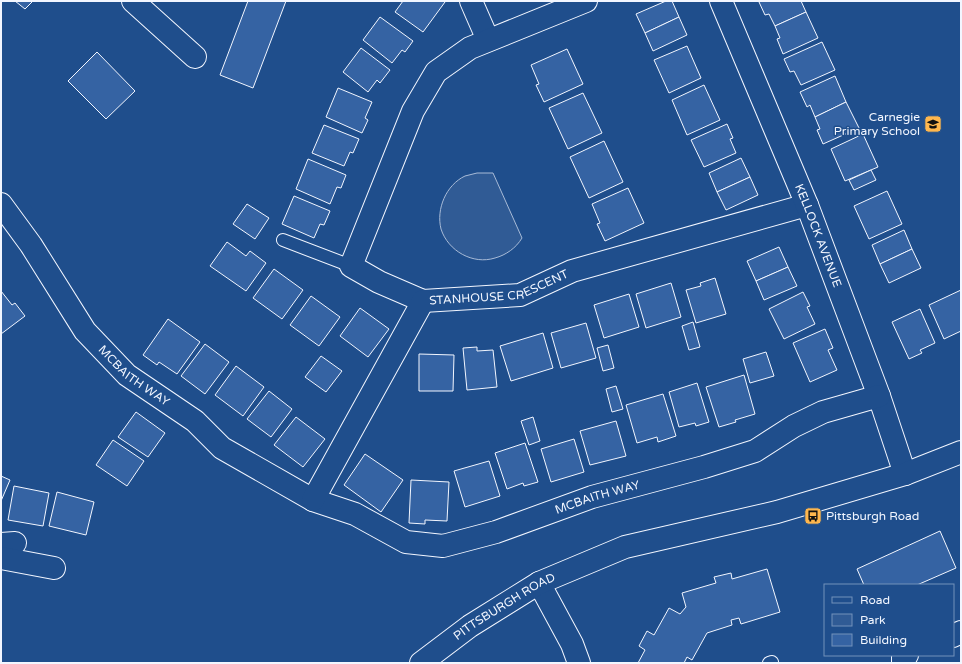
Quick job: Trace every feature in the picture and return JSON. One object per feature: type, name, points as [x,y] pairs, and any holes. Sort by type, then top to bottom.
[{"type":"street","points":[[133,1],[195,57]]},
{"type":"street","points":[[471,1],[488,40]]},
{"type":"street","points":[[351,266],[413,111],[436,72],[470,48],[586,1]]},
{"type":"street","name":"KELLOCK AVENUE","points":[[721,1],[807,205],[879,396],[905,474]]},
{"type":"street","name":"MCBAITH WAY","points":[[1,204],[31,245],[85,331],[127,374],[195,421],[222,448],[313,500],[355,514],[406,542],[443,546],[496,532],[592,496],[704,467],[755,451],[794,426],[824,412],[879,396]]},
{"type":"street","name":"STANHOUSE CRESCENT","points":[[351,266],[379,282],[423,301],[520,295],[572,271],[807,205]]},
{"type":"street","points":[[313,500],[423,301]]},
{"type":"street","name":"PITTSBURGH ROAD","points":[[421,663],[470,626],[539,583],[624,547],[777,512],[905,474],[961,452]]},
{"type":"street","points":[[6,548],[54,568]]},
{"type":"street","points":[[539,583],[572,644],[580,663]]},
{"type":"lane","points":[[283,240],[351,266]]},
{"type":"lane","points":[[769,663],[772,663]]},
{"type":"green space","points":[[477,173],[493,173],[522,238],[514,248],[507,253],[487,260],[470,258],[455,250],[444,237],[440,221],[441,206],[448,191],[458,180],[465,176]]},
{"type":"building","points":[[15,1],[33,1],[25,9]]},
{"type":"building","points":[[248,1],[286,1],[253,88],[220,75]]},
{"type":"building","points":[[403,1],[445,2],[423,32],[395,12]]},
{"type":"building","points":[[666,1],[672,1],[679,17],[645,33],[636,14]]},
{"type":"building","points":[[801,1],[806,12],[775,26],[769,14],[765,15],[759,2]]},
{"type":"building","points":[[806,12],[818,38],[783,54],[777,39],[780,38],[775,26]]},
{"type":"building","points":[[380,17],[413,41],[405,52],[402,50],[392,63],[363,40]]},
{"type":"building","points":[[679,17],[687,35],[653,51],[645,33]]},
{"type":"building","points":[[822,42],[835,70],[801,85],[794,71],[790,72],[784,59]]},
{"type":"building","points":[[687,46],[701,78],[669,93],[654,60]]},
{"type":"building","points":[[361,48],[390,70],[380,83],[377,80],[368,92],[343,72]]},
{"type":"building","points":[[567,49],[583,84],[544,102],[536,85],[539,84],[531,65]]},
{"type":"building","points":[[97,52],[135,91],[106,119],[68,81]]},
{"type":"building","points":[[835,76],[846,102],[815,117],[810,105],[807,107],[800,92]]},
{"type":"building","points":[[704,85],[720,120],[687,135],[672,100]]},
{"type":"building","points":[[338,88],[372,102],[365,118],[368,120],[362,133],[326,117]]},
{"type":"building","points":[[583,93],[602,133],[568,149],[549,108]]},
{"type":"building","points":[[846,102],[859,128],[823,144],[817,130],[820,129],[815,117]]},
{"type":"building","points":[[727,124],[733,138],[730,139],[736,153],[704,167],[691,140]]},
{"type":"building","points":[[324,125],[359,139],[353,153],[350,152],[344,166],[312,153]]},
{"type":"building","points":[[863,134],[878,167],[845,181],[831,149]]},
{"type":"building","points":[[604,141],[623,182],[589,198],[570,157]]},
{"type":"building","points":[[741,158],[750,177],[717,192],[709,173]]},
{"type":"building","points":[[308,159],[346,175],[341,188],[337,187],[330,204],[296,189]]},
{"type":"building","points":[[871,170],[876,180],[854,190],[849,180]]},
{"type":"building","points":[[750,177],[758,195],[726,210],[717,192]]},
{"type":"building","points":[[628,188],[644,223],[605,241],[597,224],[600,223],[592,204]]},
{"type":"building","points":[[887,191],[902,224],[869,239],[854,206]]},
{"type":"building","points":[[294,196],[330,211],[324,225],[320,224],[314,238],[282,224]]},
{"type":"building","points":[[247,204],[269,218],[255,239],[233,224]]},
{"type":"building","points":[[904,230],[912,249],[880,264],[872,245]]},
{"type":"building","points":[[227,242],[246,256],[250,251],[266,263],[246,291],[210,266]]},
{"type":"building","points":[[779,247],[788,267],[756,281],[747,261]]},
{"type":"building","points":[[912,249],[921,268],[889,283],[880,264]]},
{"type":"building","points":[[788,267],[797,286],[764,300],[756,281]]},
{"type":"building","points":[[274,269],[303,290],[282,319],[253,298]]},
{"type":"building","points":[[715,278],[726,314],[696,323],[686,290],[701,286],[700,283]]},
{"type":"building","points":[[671,283],[681,317],[646,328],[636,294]]},
{"type":"building","points":[[961,290],[961,331],[944,339],[929,305]]},
{"type":"building","points":[[1,291],[12,305],[15,303],[25,316],[1,334]]},
{"type":"building","points":[[803,292],[810,306],[807,307],[815,324],[784,339],[769,309]]},
{"type":"building","points":[[629,294],[639,327],[604,338],[594,305]]},
{"type":"building","points":[[311,296],[340,317],[319,346],[290,325]]},
{"type":"building","points":[[360,308],[389,329],[368,357],[340,336]]},
{"type":"building","points":[[920,309],[935,343],[920,350],[922,353],[909,359],[892,322]]},
{"type":"building","points":[[168,319],[200,342],[177,374],[159,362],[157,365],[143,355]]},
{"type":"building","points":[[693,322],[700,347],[689,350],[682,326]]},
{"type":"building","points":[[586,323],[596,358],[561,368],[551,333]]},
{"type":"building","points":[[825,329],[833,348],[828,350],[837,370],[810,382],[793,343]]},
{"type":"building","points":[[543,333],[553,368],[511,381],[500,346]]},
{"type":"building","points":[[205,344],[229,362],[205,394],[181,376]]},
{"type":"building","points":[[608,345],[614,368],[603,371],[597,348]]},
{"type":"building","points":[[477,347],[477,351],[493,350],[497,387],[467,390],[463,348]]},
{"type":"building","points":[[766,352],[774,376],[750,383],[743,359]]},
{"type":"building","points":[[419,354],[454,355],[453,391],[419,391]]},
{"type":"building","points":[[321,356],[342,371],[326,392],[305,377]]},
{"type":"building","points":[[236,366],[264,387],[243,416],[215,395]]},
{"type":"building","points":[[744,375],[755,414],[719,427],[706,387]]},
{"type":"building","points":[[697,383],[709,422],[696,426],[695,423],[679,427],[669,392]]},
{"type":"building","points":[[616,386],[623,409],[612,412],[606,389]]},
{"type":"building","points":[[269,391],[292,409],[271,437],[247,419]]},
{"type":"building","points":[[663,394],[676,436],[658,442],[657,437],[637,443],[626,405]]},
{"type":"building","points":[[136,412],[165,433],[148,457],[118,437]]},
{"type":"building","points":[[296,417],[325,439],[303,467],[274,445]]},
{"type":"building","points":[[533,417],[540,441],[529,445],[521,421]]},
{"type":"building","points":[[616,421],[626,456],[590,465],[580,431]]},
{"type":"building","points":[[574,439],[584,472],[551,482],[541,449]]},
{"type":"building","points":[[113,440],[144,461],[127,486],[96,465]]},
{"type":"building","points":[[525,443],[538,482],[524,486],[523,483],[507,489],[495,453]]},
{"type":"building","points":[[365,454],[403,480],[381,512],[344,485]]},
{"type":"building","points":[[489,461],[500,496],[465,507],[454,471]]},
{"type":"building","points":[[1,476],[10,480],[1,501]]},
{"type":"building","points":[[411,480],[449,482],[447,521],[425,520],[425,524],[409,523]]},
{"type":"building","points":[[14,486],[49,493],[43,526],[8,520]]},
{"type":"building","points":[[57,492],[94,502],[86,535],[49,526]]},
{"type":"building","points":[[940,531],[956,568],[919,584],[864,584],[857,569]]},
{"type":"building","points":[[767,569],[780,612],[741,624],[739,618],[731,620],[732,625],[707,633],[692,660],[687,657],[684,663],[638,663],[645,650],[639,646],[647,631],[654,635],[669,608],[680,614],[686,607],[682,593],[716,583],[714,577],[731,573],[732,579]]},
{"type":"place","name":"Carnegie Primary School","points":[[933,124]]},
{"type":"place","name":"Pittsburgh Road","points":[[813,516]]}]
